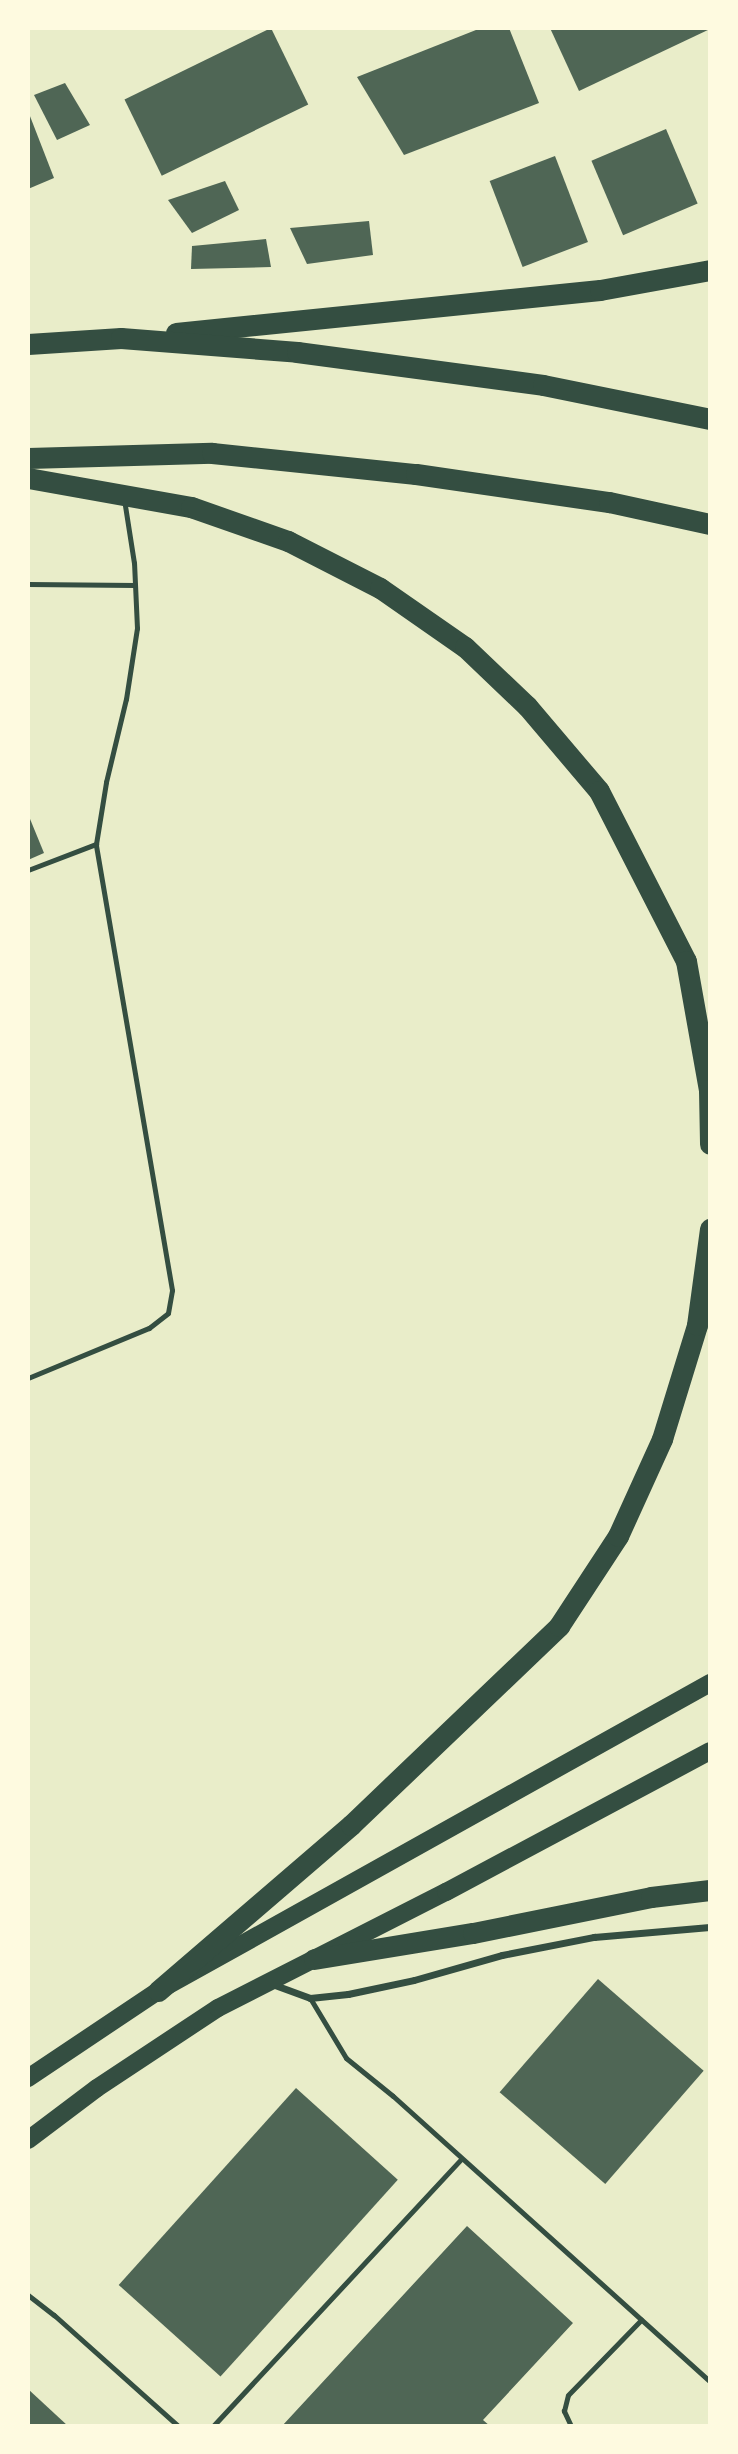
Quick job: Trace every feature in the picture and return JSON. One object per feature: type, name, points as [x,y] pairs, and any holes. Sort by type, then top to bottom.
[{"type":"highway","points":[[28,344],[121,338],[600,290],[710,270]]},
{"type":"highway","points":[[121,338],[297,352],[543,385],[710,419]]},
{"type":"highway","points":[[28,458],[212,453],[430,476],[609,502],[710,524]]},
{"type":"highway","points":[[28,478],[191,507],[288,541],[380,588],[465,647],[527,706],[599,790],[686,961],[709,1090],[710,1144]]},
{"type":"highway","points":[[158,1991],[351,1825],[559,1626],[618,1536],[662,1439],[697,1325],[710,1229]]},
{"type":"highway","points":[[314,1959],[473,1933],[651,1897],[710,1890]]},
{"type":"main road","points":[[28,2078],[158,1991],[710,1683]]},
{"type":"main road","points":[[28,2140],[97,2088],[218,2008],[495,1867],[710,1751]]},
{"type":"street","points":[[268,1983],[310,1998],[348,1994],[414,1980],[502,1955],[594,1937],[710,1927]]},
{"type":"lane","points":[[28,1378],[149,1328],[168,1312],[172,1290],[96,844],[106,782],[126,699],[137,628],[135,585],[123,495]]},
{"type":"lane","points":[[28,584],[135,585]]},
{"type":"lane","points":[[28,870],[96,844]]},
{"type":"lane","points":[[310,1998],[346,2058],[710,2381]]},
{"type":"lane","points":[[213,2426],[461,2159]]},
{"type":"lane","points":[[28,2295],[178,2426]]},
{"type":"lane","points":[[571,2426],[565,2411],[568,2395],[641,2320]]},
{"type":"building","points":[[271,28],[308,104],[162,176],[124,99]]},
{"type":"building","points":[[481,28],[509,28],[539,103],[404,155],[357,77]]},
{"type":"building","points":[[550,28],[710,28],[710,29],[579,91]]},
{"type":"building","points":[[65,83],[90,125],[57,140],[34,95]]},
{"type":"building","points":[[28,111],[54,178],[28,189]]},
{"type":"building","points":[[666,129],[698,204],[623,235],[591,161]]},
{"type":"building","points":[[555,156],[588,242],[523,267],[490,181]]},
{"type":"building","points":[[225,181],[239,210],[192,233],[168,200]]},
{"type":"building","points":[[369,221],[373,255],[307,264],[290,228]]},
{"type":"building","points":[[266,239],[271,267],[191,269],[192,246]]},
{"type":"building","points":[[28,814],[44,853],[28,860]]},
{"type":"building","points":[[598,1979],[704,2071],[605,2184],[500,2092]]},
{"type":"building","points":[[296,2088],[398,2180],[220,2377],[119,2285]]},
{"type":"building","points":[[467,2226],[573,2323],[483,2420],[490,2426],[282,2426]]},
{"type":"building","points":[[28,2389],[68,2426],[28,2426]]}]
